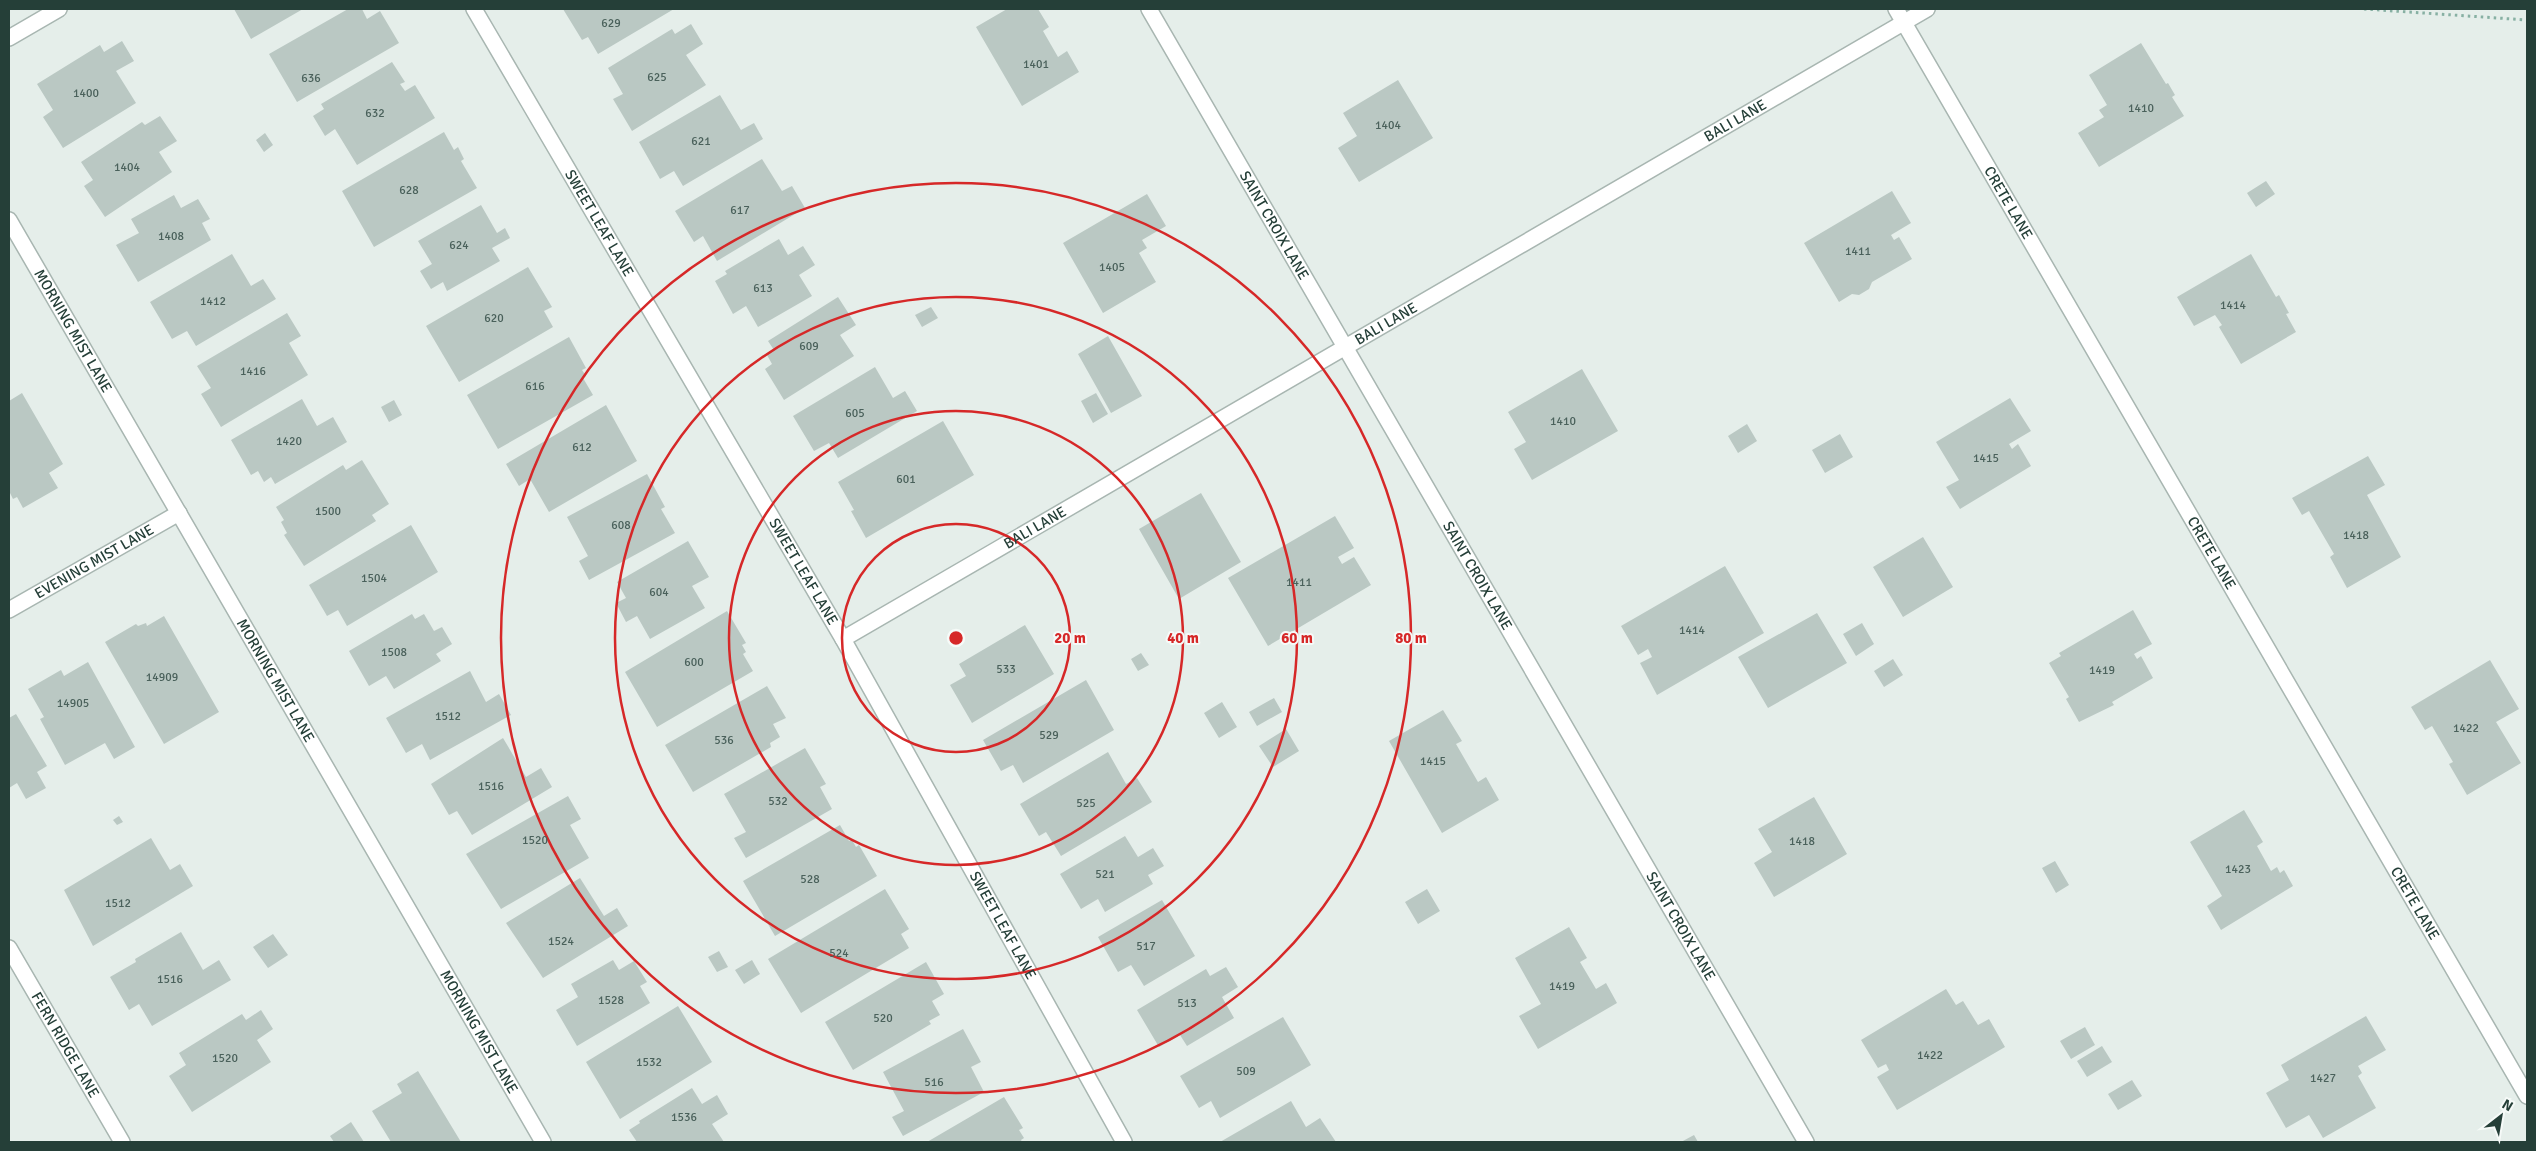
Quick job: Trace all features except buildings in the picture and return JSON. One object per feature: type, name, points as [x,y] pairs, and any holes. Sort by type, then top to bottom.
[{"type":"street","points":[[9,38],[59,9]]},
{"type":"street","name":"SWEET LEAF LANE","points":[[474,9],[844,639],[1124,1142]]},
{"type":"street","name":"SAINT CROIX LANE","points":[[1149,9],[1806,1142]]},
{"type":"street","name":"CRETE LANE","points":[[1896,9],[2527,1096]]},
{"type":"street","name":"BALI LANE","points":[[844,639],[1927,9]]},
{"type":"street","name":"MORNING MIST LANE","points":[[9,220],[543,1142]]},
{"type":"street","name":"EVENING MIST LANE","points":[[9,610],[179,513]]},
{"type":"street","name":"FERN RIDGE LANE","points":[[9,948],[122,1142]]},
{"type":"path","points":[[2364,9],[2527,20]]}]
